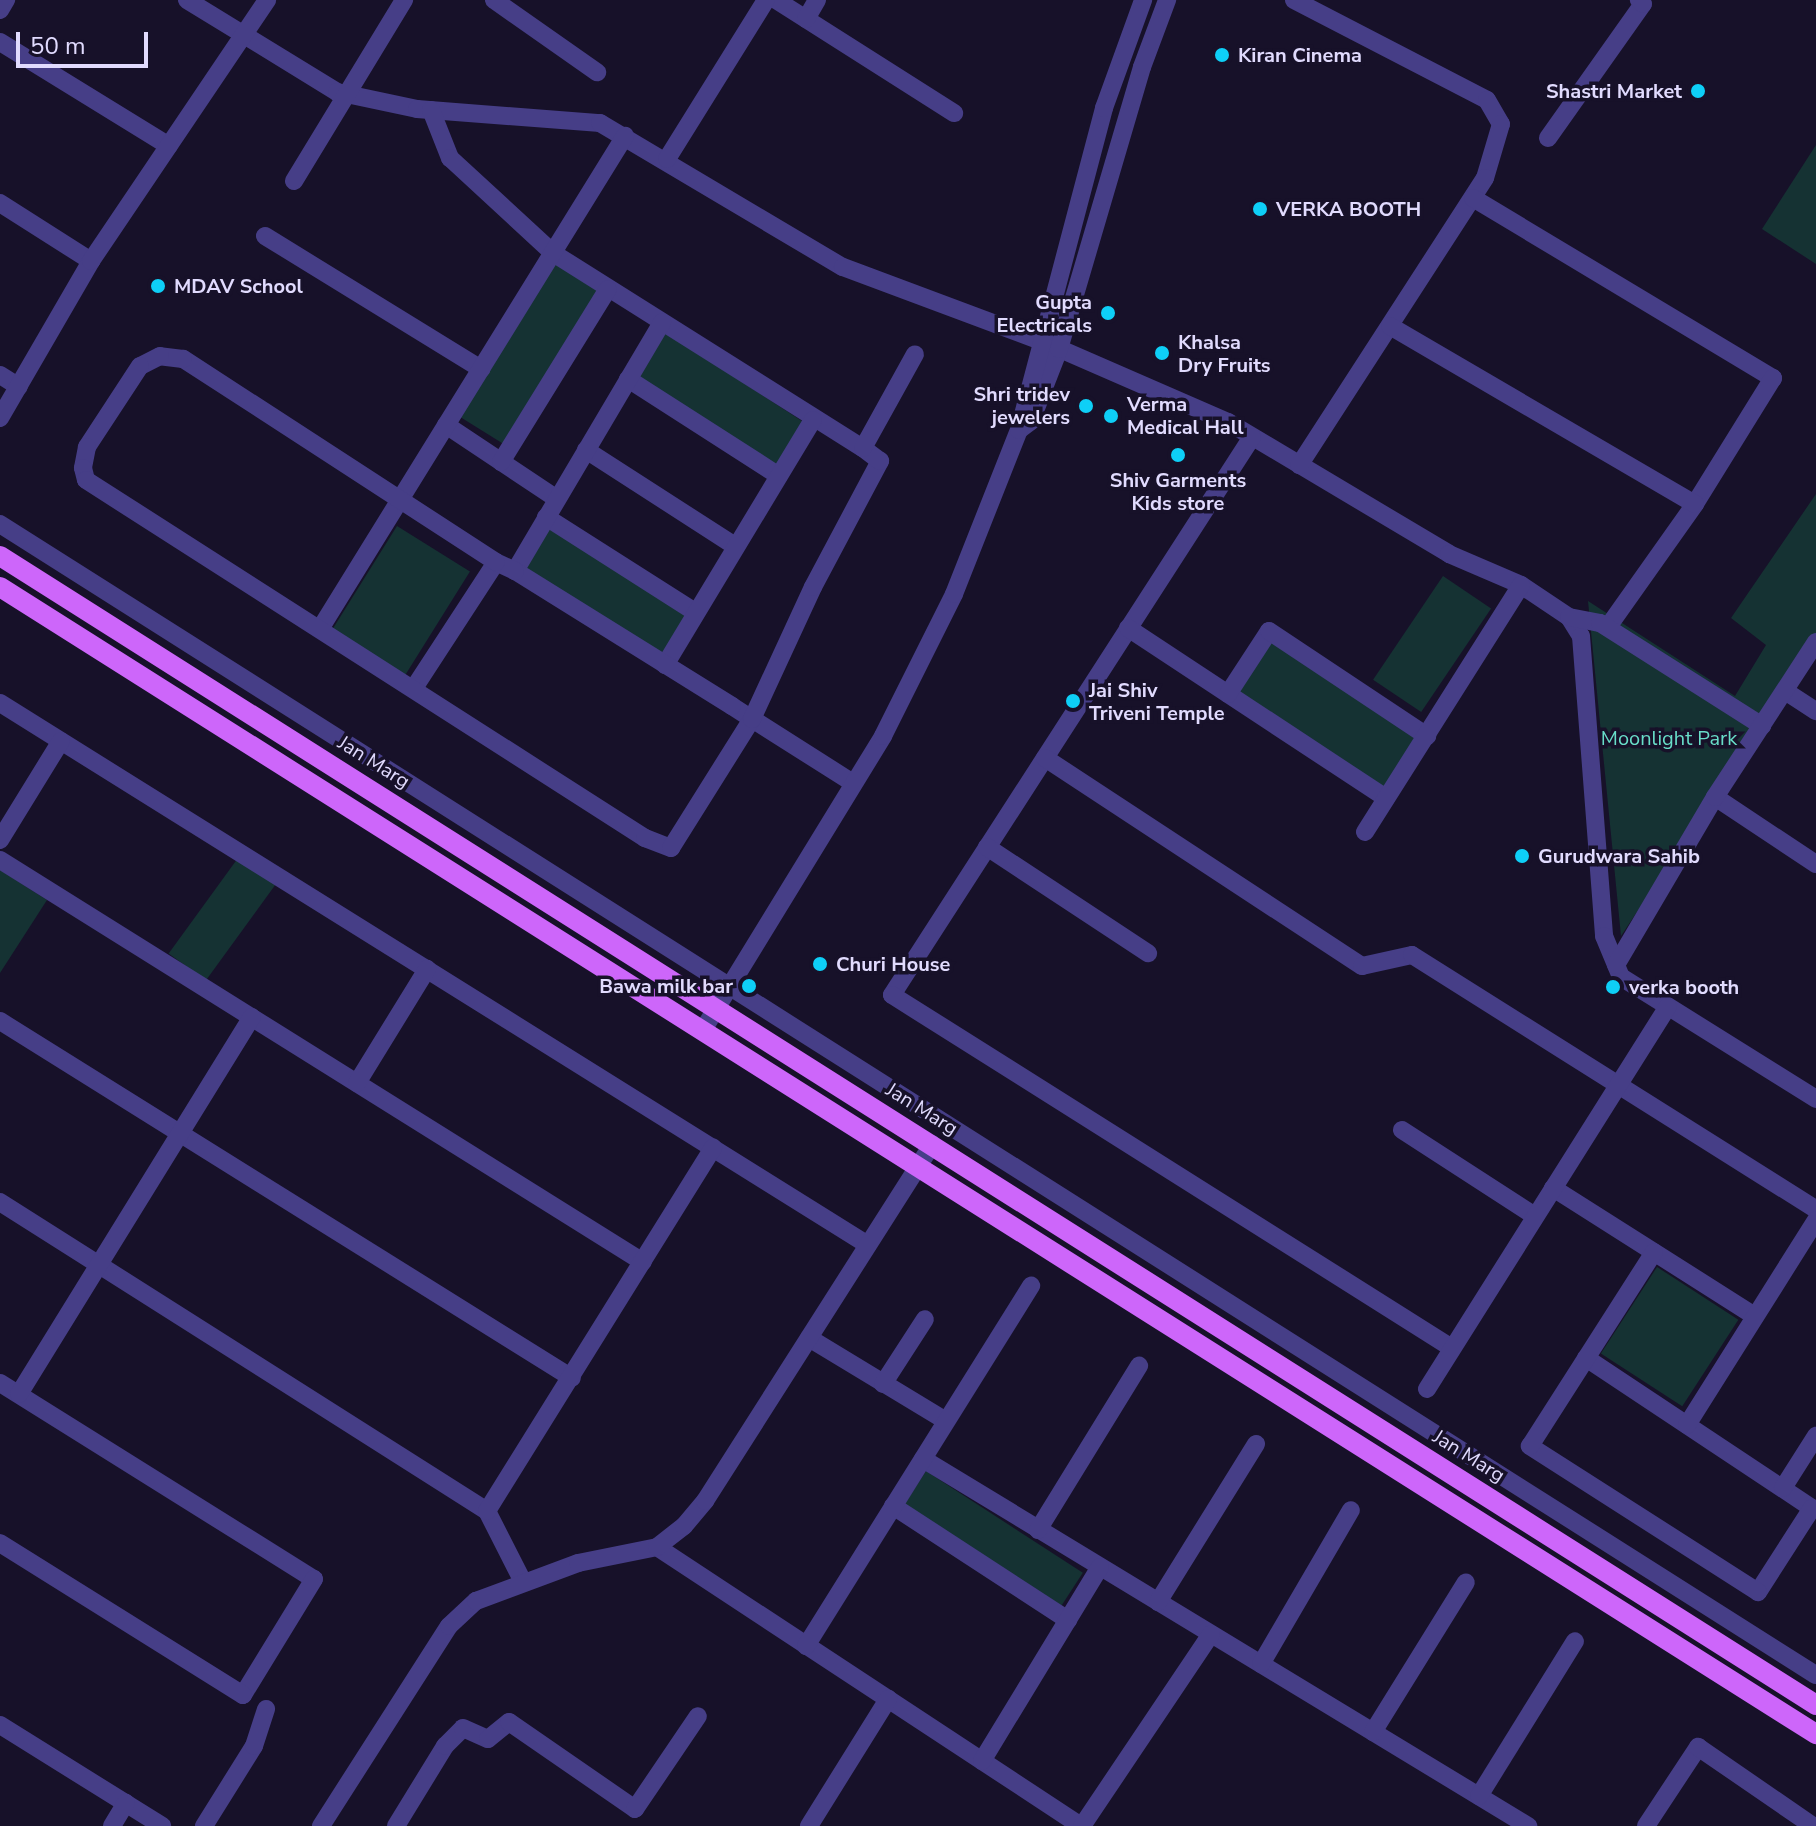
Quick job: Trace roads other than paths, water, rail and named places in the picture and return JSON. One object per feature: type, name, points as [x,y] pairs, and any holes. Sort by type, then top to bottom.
[{"type":"main road","name":"Jan Marg","points":[[0,556],[1816,1705]]},
{"type":"main road","points":[[0,587],[1816,1734]]},
{"type":"street","points":[[0,10],[6,0]]},
{"type":"street","points":[[187,0],[346,94],[431,110],[600,123],[667,159],[843,267],[1052,345],[1252,437],[1449,554],[1521,585],[1569,617],[1608,627],[1762,726]]},
{"type":"street","points":[[0,418],[91,261],[267,0]]},
{"type":"street","points":[[294,181],[404,0]]},
{"type":"street","points":[[494,0],[597,72]]},
{"type":"street","points":[[667,159],[766,0]]},
{"type":"street","points":[[776,0],[954,113]]},
{"type":"street","points":[[806,19],[817,0]]},
{"type":"street","points":[[1052,345],[1104,108],[1143,0]]},
{"type":"street","points":[[703,1030],[853,783],[954,594],[1019,430],[1031,421],[1052,345],[1142,67],[1167,0]]},
{"type":"street","points":[[1294,0],[1487,100],[1501,124],[1485,178],[1299,465]]},
{"type":"street","points":[[1548,138],[1643,4],[1639,0]]},
{"type":"street","points":[[0,42],[169,146]]},
{"type":"street","points":[[431,110],[450,158],[553,253],[880,461],[813,587],[752,719],[671,848],[645,838],[86,480],[87,447],[140,366],[160,356],[183,359],[496,562],[515,571],[752,719],[853,783]]},
{"type":"street","points":[[320,629],[403,502],[446,425],[625,136]]},
{"type":"street","points":[[1473,198],[1773,378],[1695,504],[1608,627]]},
{"type":"street","points":[[0,203],[91,261]]},
{"type":"street","points":[[265,236],[481,369]]},
{"type":"street","points":[[501,462],[608,289]]},
{"type":"street","points":[[515,571],[662,322]]},
{"type":"street","points":[[1390,326],[1695,504]]},
{"type":"street","points":[[863,448],[915,354]]},
{"type":"street","points":[[0,375],[19,387]]},
{"type":"street","points":[[628,379],[779,476]]},
{"type":"street","points":[[665,665],[813,420]]},
{"type":"street","points":[[446,425],[557,499]]},
{"type":"street","points":[[1252,437],[892,995],[1452,1348]]},
{"type":"street","points":[[586,450],[735,546]]},
{"type":"street","points":[[546,517],[695,612]]},
{"type":"street","points":[[0,524],[1816,1675]]},
{"type":"street","points":[[414,688],[496,562]]},
{"type":"street","points":[[1365,832],[1521,585]]},
{"type":"street","points":[[1569,617],[1582,648],[1604,936],[1621,977],[1816,1099]]},
{"type":"street","points":[[1128,628],[1386,798]]},
{"type":"street","points":[[1228,694],[1269,631],[1427,736]]},
{"type":"street","points":[[1616,965],[1715,797],[1816,642]]},
{"type":"street","points":[[1785,691],[1816,711]]},
{"type":"street","points":[[0,703],[868,1245]]},
{"type":"street","points":[[0,840],[61,741]]},
{"type":"street","points":[[1045,758],[1362,966],[1412,955],[1816,1209]]},
{"type":"street","points":[[1715,797],[1816,864]]},
{"type":"street","points":[[987,847],[1148,953]]},
{"type":"street","points":[[0,860],[643,1262]]},
{"type":"street","points":[[357,1083],[427,969]]},
{"type":"street","points":[[1427,1389],[1668,1007]]},
{"type":"street","points":[[19,1394],[252,1017]]},
{"type":"street","points":[[0,1021],[572,1378]]},
{"type":"street","points":[[1402,1130],[1535,1216]]},
{"type":"street","points":[[321,1826],[449,1626],[476,1601],[522,1580],[657,1547],[705,1501],[932,1144]]},
{"type":"street","points":[[487,1511],[713,1148]]},
{"type":"street","points":[[1553,1188],[1755,1316]]},
{"type":"street","points":[[0,1202],[487,1511],[522,1580]]},
{"type":"street","points":[[1687,1425],[1816,1220]]},
{"type":"street","points":[[1586,1358],[1812,1508],[1758,1592],[1530,1446],[1586,1358],[1654,1252]]},
{"type":"street","points":[[806,1646],[1031,1286]]},
{"type":"street","points":[[883,1384],[925,1319]]},
{"type":"street","points":[[809,1338],[946,1421]]},
{"type":"street","points":[[1038,1530],[1139,1366]]},
{"type":"street","points":[[0,1383],[314,1579],[243,1695],[0,1543]]},
{"type":"street","points":[[1783,1488],[1816,1436]]},
{"type":"street","points":[[1158,1602],[1256,1444]]},
{"type":"street","points":[[923,1459],[1528,1826]]},
{"type":"street","points":[[893,1506],[1068,1620]]},
{"type":"street","points":[[1261,1664],[1351,1510]]},
{"type":"street","points":[[657,1547],[1082,1826],[1211,1634]]},
{"type":"street","points":[[982,1761],[1100,1567]]},
{"type":"street","points":[[1373,1732],[1466,1582]]},
{"type":"street","points":[[1479,1796],[1575,1641]]},
{"type":"street","points":[[809,1826],[888,1699]]},
{"type":"street","points":[[204,1826],[254,1746],[266,1709]]},
{"type":"street","points":[[396,1826],[445,1746],[463,1728],[488,1739],[509,1722],[635,1809],[698,1716]]},
{"type":"street","points":[[0,1725],[162,1826]]},
{"type":"street","points":[[1646,1826],[1698,1747],[1813,1826]]},
{"type":"street","points":[[112,1826],[126,1803]]},
{"type":"place","name":"Kiran Cinema","points":[[1222,55]]},
{"type":"place","name":"Shastri Market","points":[[1698,91]]},
{"type":"place","name":"VERKA BOOTH","points":[[1260,209]]},
{"type":"place","name":"MDAV School","points":[[158,286]]},
{"type":"place","name":"Gupta Electricals","points":[[1108,313]]},
{"type":"place","name":"Khalsa Dry Fruits","points":[[1162,353]]},
{"type":"place","name":"Shri tridev jewelers","points":[[1086,406]]},
{"type":"place","name":"Verma Medical Hall","points":[[1111,416]]},
{"type":"place","name":"Shiv Garments Kids store","points":[[1178,455]]},
{"type":"place","name":"Jai Shiv Triveni Temple","points":[[1073,701]]},
{"type":"place","name":"Gurudwara Sahib","points":[[1522,856]]},
{"type":"place","name":"Churi House","points":[[820,964]]},
{"type":"place","name":"Bawa milk bar","points":[[749,986]]},
{"type":"place","name":"verka booth","points":[[1613,987]]},
{"type":"park label","name":"Moonlight Park","points":[[1669,738]]}]
